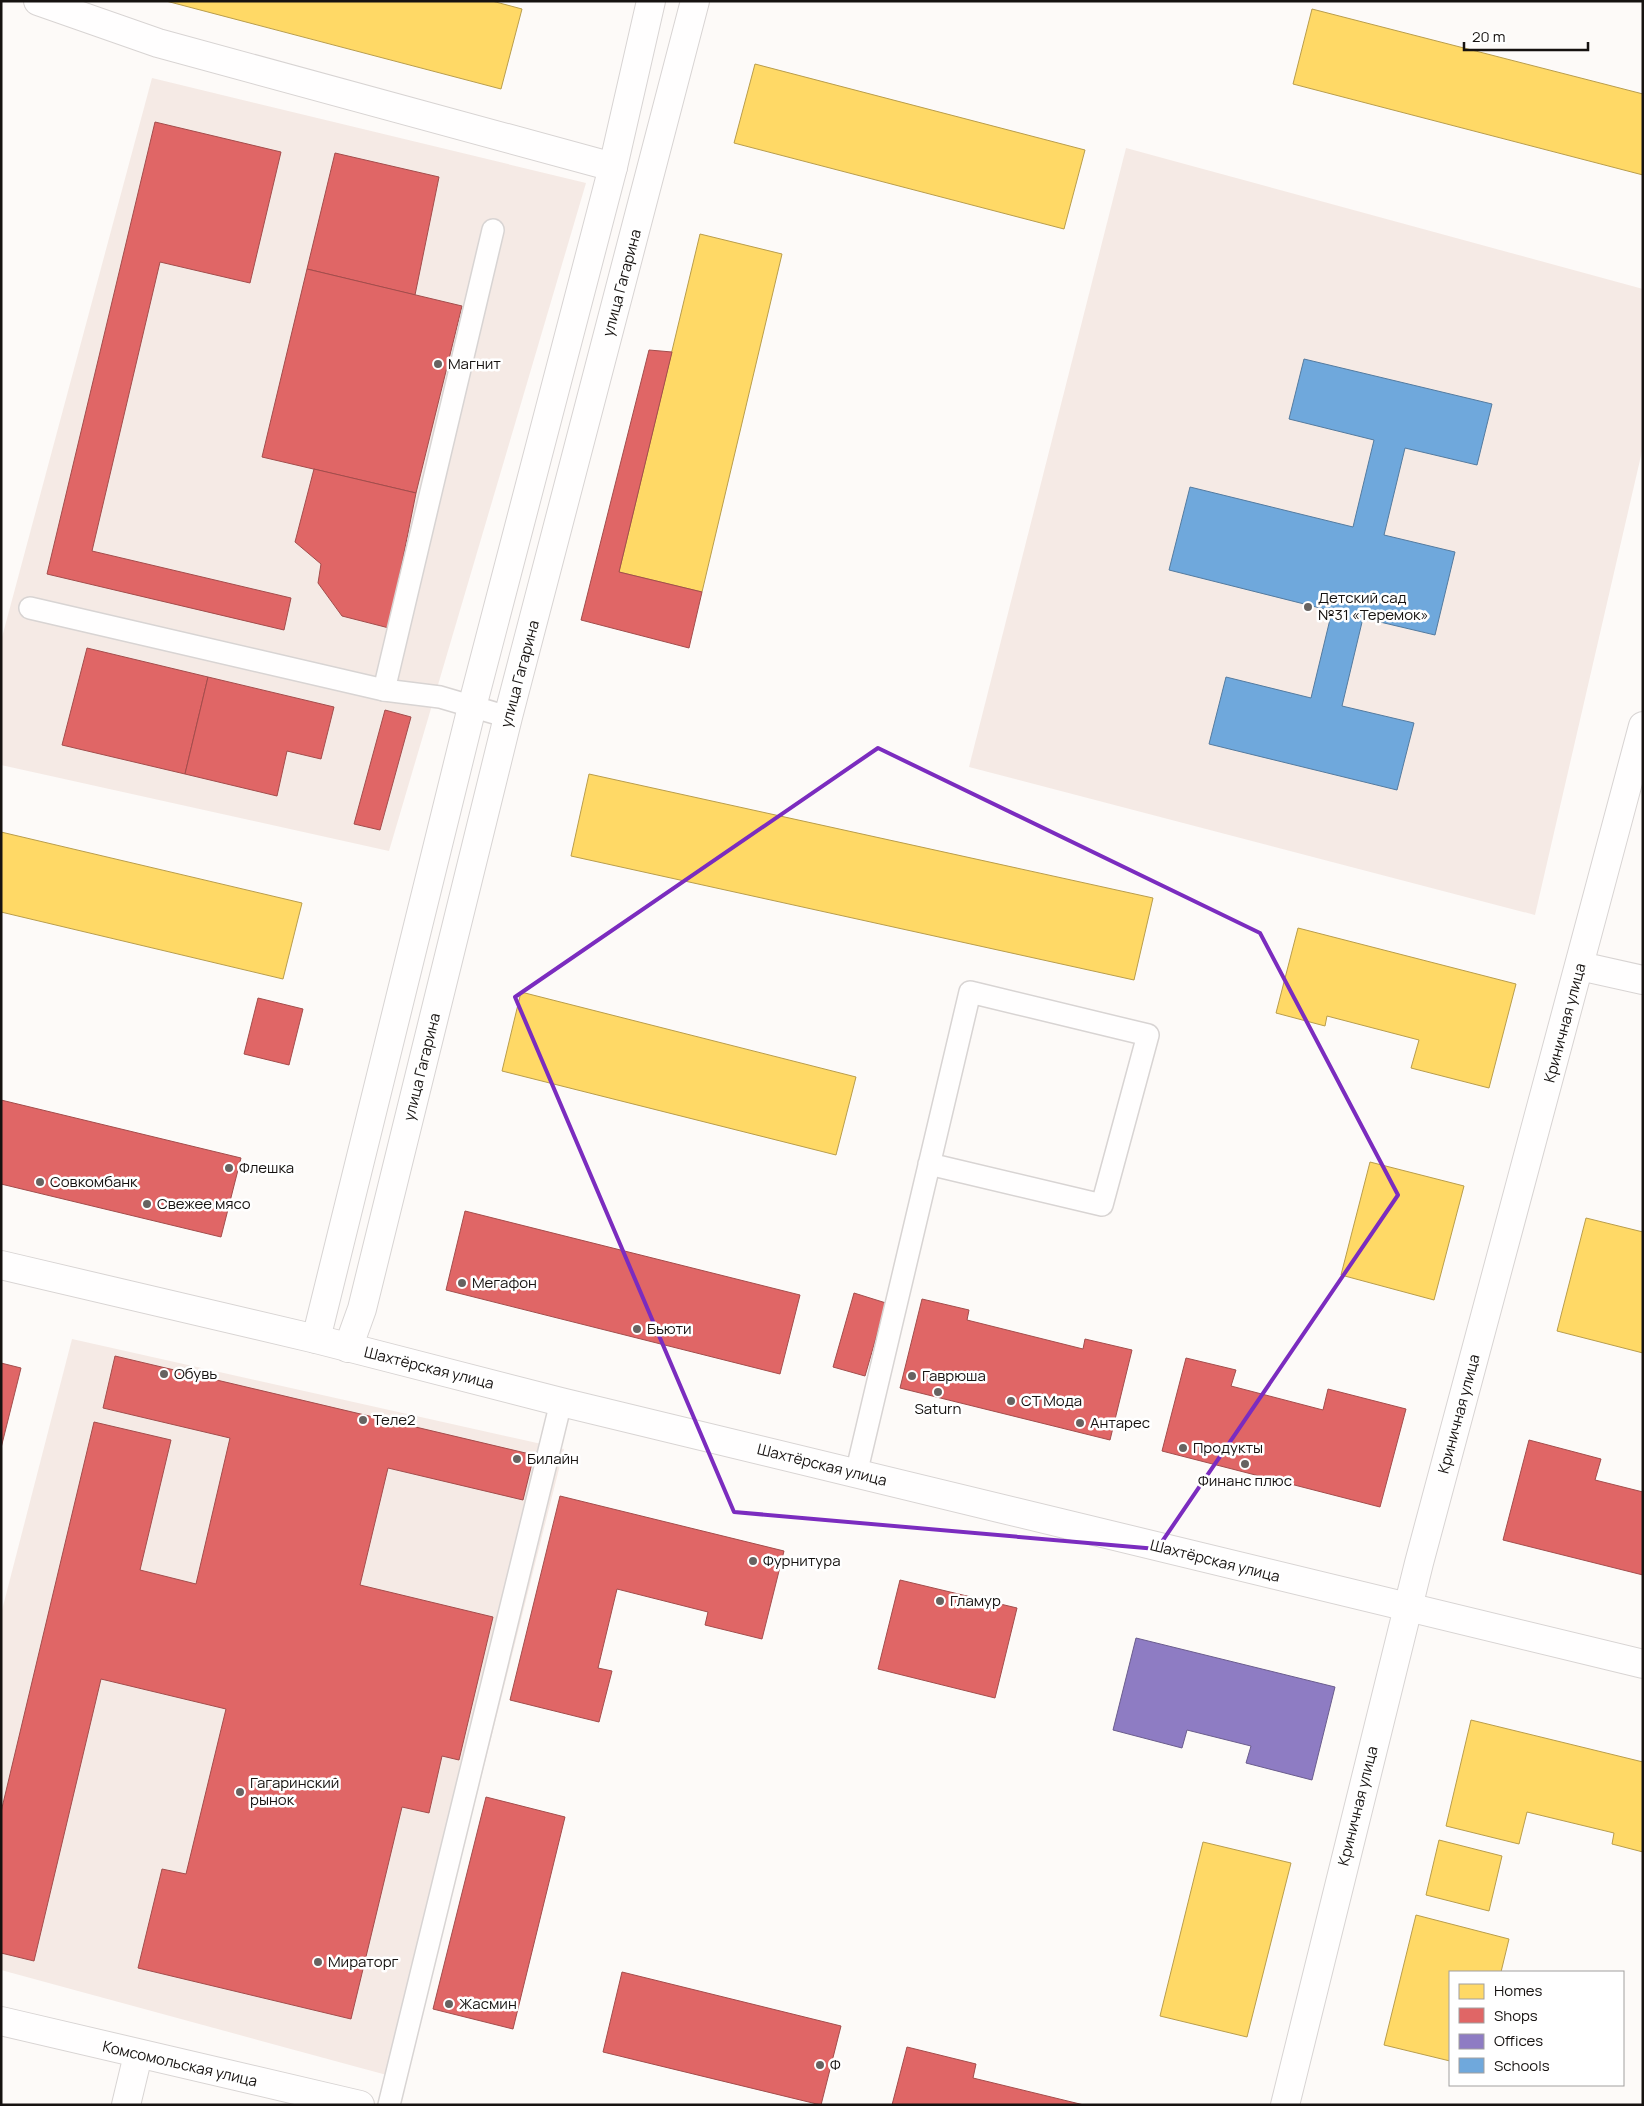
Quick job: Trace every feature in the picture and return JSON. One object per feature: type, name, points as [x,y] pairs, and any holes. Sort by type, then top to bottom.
[{"type":"street","points":[[38,1],[158,43],[613,167]]},
{"type":"street","points":[[316,1339],[472,707],[613,167],[651,1]]},
{"type":"street","name":"улица Гагарина","points":[[348,1348],[362,1309],[508,717],[695,1]]},
{"type":"street","name":"Криничная улица","points":[[1285,2105],[1408,1608],[1643,726]]},
{"type":"street","points":[[1580,966],[1643,980]]},
{"type":"street","name":"Шахтёрская улица","points":[[1,1265],[316,1339],[561,1402],[1643,1664]]},
{"type":"street","name":"Комсомольская улица","points":[[1,2021],[360,2105]]},
{"type":"street","points":[[126,2105],[138,2054]]},
{"type":"lane","points":[[384,690],[493,230]]},
{"type":"lane","points":[[30,608],[384,690],[440,697],[508,717]]},
{"type":"lane","points":[[856,1474],[929,1164],[970,992],[1148,1035],[1102,1205],[929,1164]]},
{"type":"lane","points":[[389,2105],[561,1402]]},
{"type":"highlighted area","points":[[878,748],[1260,933],[1398,1195],[1157,1549],[734,1512],[515,997]]},
{"type":"shaded area","points":[[152,78],[586,183],[389,851],[1,765],[1,641]]},
{"type":"shaded area","name":"Детский сад №31 «Теремок»","points":[[1126,148],[1643,289],[1643,447],[1535,915],[969,767]]},
{"type":"shaded area","name":"Гагаринский рынок","points":[[72,1339],[564,1449],[405,2080],[1,1970],[1,1614]]},
{"type":"building: Homes","points":[[166,1],[492,1],[522,9],[501,89]]},
{"type":"building: Homes","points":[[1312,9],[1643,94],[1643,175],[1293,84]]},
{"type":"building: Homes","points":[[755,64],[1085,150],[1064,229],[734,143]]},
{"type":"building: Homes","points":[[700,234],[782,254],[702,592],[619,572]]},
{"type":"building: Homes","points":[[589,774],[1153,898],[1134,980],[571,856]]},
{"type":"building: Homes","points":[[1,832],[302,903],[283,979],[1,912]]},
{"type":"building: Homes","points":[[1298,928],[1516,984],[1489,1088],[1411,1068],[1419,1040],[1327,1016],[1325,1026],[1276,1013]]},
{"type":"building: Homes","points":[[521,992],[856,1077],[836,1155],[502,1071]]},
{"type":"building: Homes","points":[[1370,1162],[1464,1186],[1434,1300],[1341,1275]]},
{"type":"building: Homes","points":[[1586,1218],[1643,1232],[1643,1353],[1557,1331]]},
{"type":"building: Homes","points":[[1471,1720],[1643,1762],[1643,1852],[1612,1844],[1614,1833],[1527,1812],[1519,1844],[1446,1826]]},
{"type":"building: Homes","points":[[1439,1840],[1502,1856],[1489,1911],[1426,1895]]},
{"type":"building: Homes","points":[[1203,1842],[1291,1863],[1247,2037],[1160,2016]]},
{"type":"building: Homes","points":[[1416,1915],[1509,1939],[1501,1971],[1449,1971],[1449,2061],[1384,2045]]},
{"type":"building: Shops","points":[[155,122],[281,152],[250,283],[160,262],[92,551],[291,598],[284,630],[47,574]]},
{"type":"building: Shops","points":[[335,153],[439,177],[415,295],[307,269]]},
{"type":"building: Shops","points":[[307,269],[462,306],[416,493],[262,457]]},
{"type":"building: Shops","points":[[649,350],[672,352],[619,572],[702,592],[689,648],[581,620]]},
{"type":"building: Shops","points":[[314,469],[416,493],[389,628],[342,616],[318,583],[321,564],[295,542]]},
{"type":"building: Shops","points":[[87,648],[208,677],[185,774],[62,745]]},
{"type":"building: Shops","points":[[208,677],[334,707],[321,759],[287,751],[277,796],[185,774]]},
{"type":"building: Shops","points":[[385,710],[411,717],[380,830],[354,824]]},
{"type":"building: Shops","points":[[258,998],[303,1009],[289,1065],[244,1054]]},
{"type":"building: Shops","points":[[1,1100],[241,1158],[221,1237],[1,1184]]},
{"type":"building: Shops","points":[[465,1211],[800,1295],[780,1374],[446,1290]]},
{"type":"building: Shops","points":[[854,1293],[886,1303],[865,1376],[833,1367]]},
{"type":"building: Shops","points":[[922,1299],[969,1310],[967,1320],[1083,1349],[1085,1339],[1132,1350],[1110,1440],[900,1388]]},
{"type":"building: Shops","name":"Гагаринский рынок","points":[[115,1356],[534,1455],[523,1500],[388,1468],[360,1585],[493,1617],[459,1760],[442,1756],[429,1813],[402,1807],[351,2019],[138,1968],[162,1869],[186,1874],[226,1709],[101,1679],[34,1961],[1,1953],[1,1812],[94,1422],[171,1440],[140,1570],[196,1584],[230,1438],[103,1408]]},
{"type":"building: Shops","points":[[1186,1358],[1236,1370],[1231,1386],[1323,1410],[1328,1389],[1406,1409],[1380,1507],[1162,1451]]},
{"type":"building: Shops","points":[[1,1363],[21,1368],[1,1448]]},
{"type":"building: Shops","points":[[1529,1440],[1601,1459],[1595,1480],[1643,1492],[1643,1575],[1503,1540]]},
{"type":"building: Shops","points":[[560,1496],[784,1551],[762,1639],[705,1625],[708,1612],[617,1589],[598,1668],[612,1671],[599,1722],[510,1700]]},
{"type":"building: Shops","points":[[900,1580],[1017,1608],[995,1698],[878,1669]]},
{"type":"building: Shops","points":[[486,1797],[565,1817],[513,2029],[433,2009]]},
{"type":"building: Shops","points":[[622,1972],[841,2026],[821,2105],[603,2052]]},
{"type":"building: Shops","points":[[907,2047],[976,2064],[973,2078],[1084,2105],[892,2105]]},
{"type":"building: Offices","points":[[1136,1638],[1335,1687],[1312,1780],[1246,1763],[1251,1746],[1187,1730],[1182,1748],[1113,1730]]},
{"type":"building: Schools","points":[[1304,359],[1492,404],[1477,465],[1405,448],[1384,535],[1455,552],[1435,635],[1363,618],[1342,706],[1414,723],[1397,790],[1209,744],[1226,677],[1311,698],[1332,611],[1169,570],[1190,487],[1353,527],[1374,440],[1289,419]]},
{"type":"place","name":"Магнит","points":[[438,364]]},
{"type":"place","name":"Детский сад №31 «Теремок»","points":[[1308,607]]},
{"type":"place","name":"Флешка","points":[[229,1168]]},
{"type":"place","name":"Совкомбанк","points":[[40,1182]]},
{"type":"place","name":"Свежее мясо","points":[[147,1204]]},
{"type":"place","name":"Мегафон","points":[[462,1283]]},
{"type":"place","name":"Бьюти","points":[[637,1329]]},
{"type":"place","name":"Обувь","points":[[164,1374]]},
{"type":"place","name":"Гаврюша","points":[[912,1376]]},
{"type":"place","name":"Saturn","points":[[938,1392]]},
{"type":"place","name":"СТ Мода","points":[[1011,1401]]},
{"type":"place","name":"Теле2","points":[[363,1420]]},
{"type":"place","name":"Антарес","points":[[1080,1423]]},
{"type":"place","name":"Продукты","points":[[1183,1448]]},
{"type":"place","name":"Билайн","points":[[517,1459]]},
{"type":"place","name":"Финанс плюс","points":[[1245,1464]]},
{"type":"place","name":"Фурнитура","points":[[753,1561]]},
{"type":"place","name":"Гламур","points":[[940,1601]]},
{"type":"place","name":"Гагаринский рынок","points":[[240,1792]]},
{"type":"place","name":"Мираторг","points":[[318,1962]]},
{"type":"place","name":"Жасмин","points":[[449,2004]]},
{"type":"place","name":"Ф","points":[[820,2065]]}]
